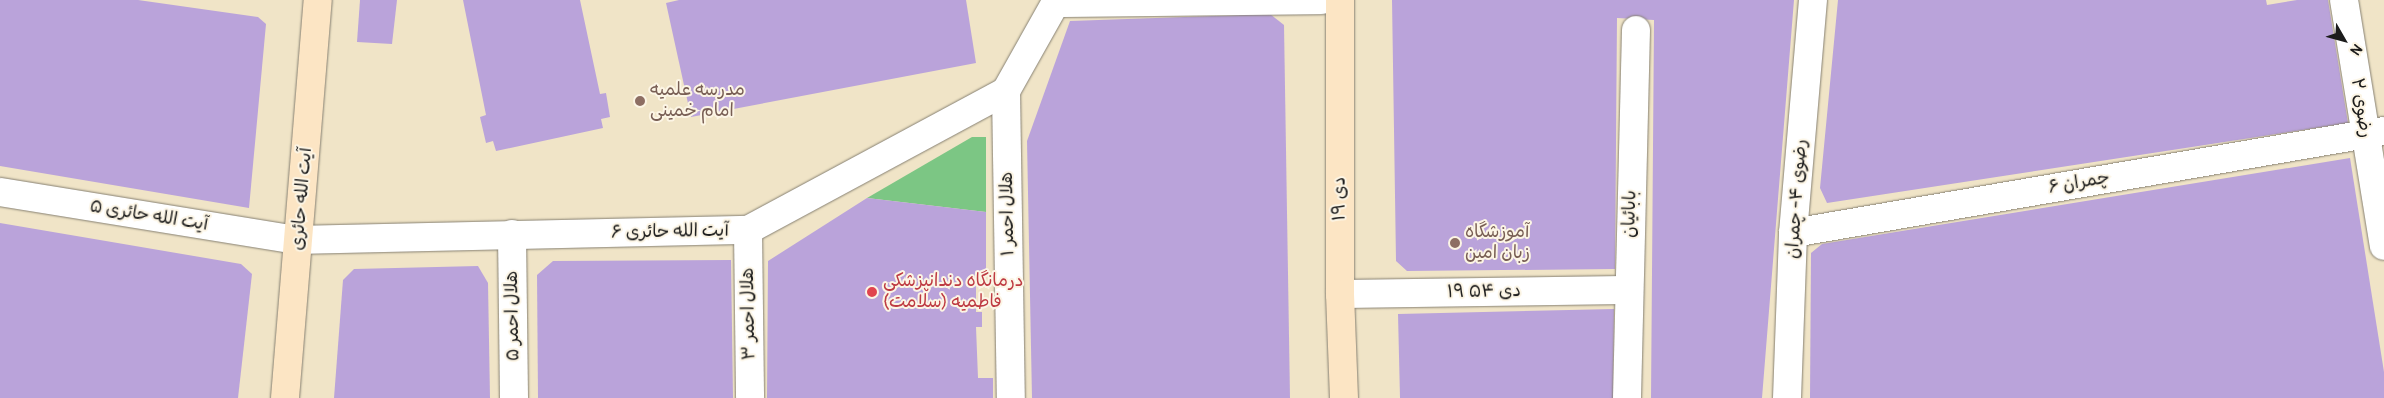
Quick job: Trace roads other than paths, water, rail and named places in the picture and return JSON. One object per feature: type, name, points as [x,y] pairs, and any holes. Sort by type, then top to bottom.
[{"type":"main road","name":"آیت الله حائری","points":[[285,398],[318,0]]},
{"type":"main road","name":"۱۹ دی","points":[[1340,0],[1340,294],[1344,398]]},
{"type":"street","points":[[1006,90],[1056,2],[1321,0]]},
{"type":"street","name":"رضوی ۴- چمران","points":[[1788,398],[1793,233],[1813,0]]},
{"type":"street","name":"رضوی ۲","points":[[2344,0],[2374,132],[2384,246]]},
{"type":"street","name":"بابائیان","points":[[1626,398],[1636,30]]},
{"type":"street","name":"آیت الله حائری ۶","points":[[298,240],[748,230],[1006,90]]},
{"type":"street","name":"هلال احمر ۱","points":[[1006,90],[1011,398]]},
{"type":"street","name":"چمران ۶","points":[[1793,233],[2374,132]]},
{"type":"street","name":"آیت الله حائری ۵","points":[[0,192],[298,240]]},
{"type":"street","name":"هلال احمر ۳","points":[[748,230],[750,398]]},
{"type":"street","name":"هلال احمر ۵","points":[[512,234],[514,398]]},
{"type":"street","name":"۱۹ دی ۵۴","points":[[1340,294],[1628,290]]},
{"type":"place","name":"مدرسه علمیه امام خمینی","points":[[640,101]]},
{"type":"place","name":"آموزشگاه زبان امین","points":[[1455,243]]},
{"type":"place","name":"درمانگاه دندانپزشکی فاطمیه (سلامت)","points":[[872,292]]}]
